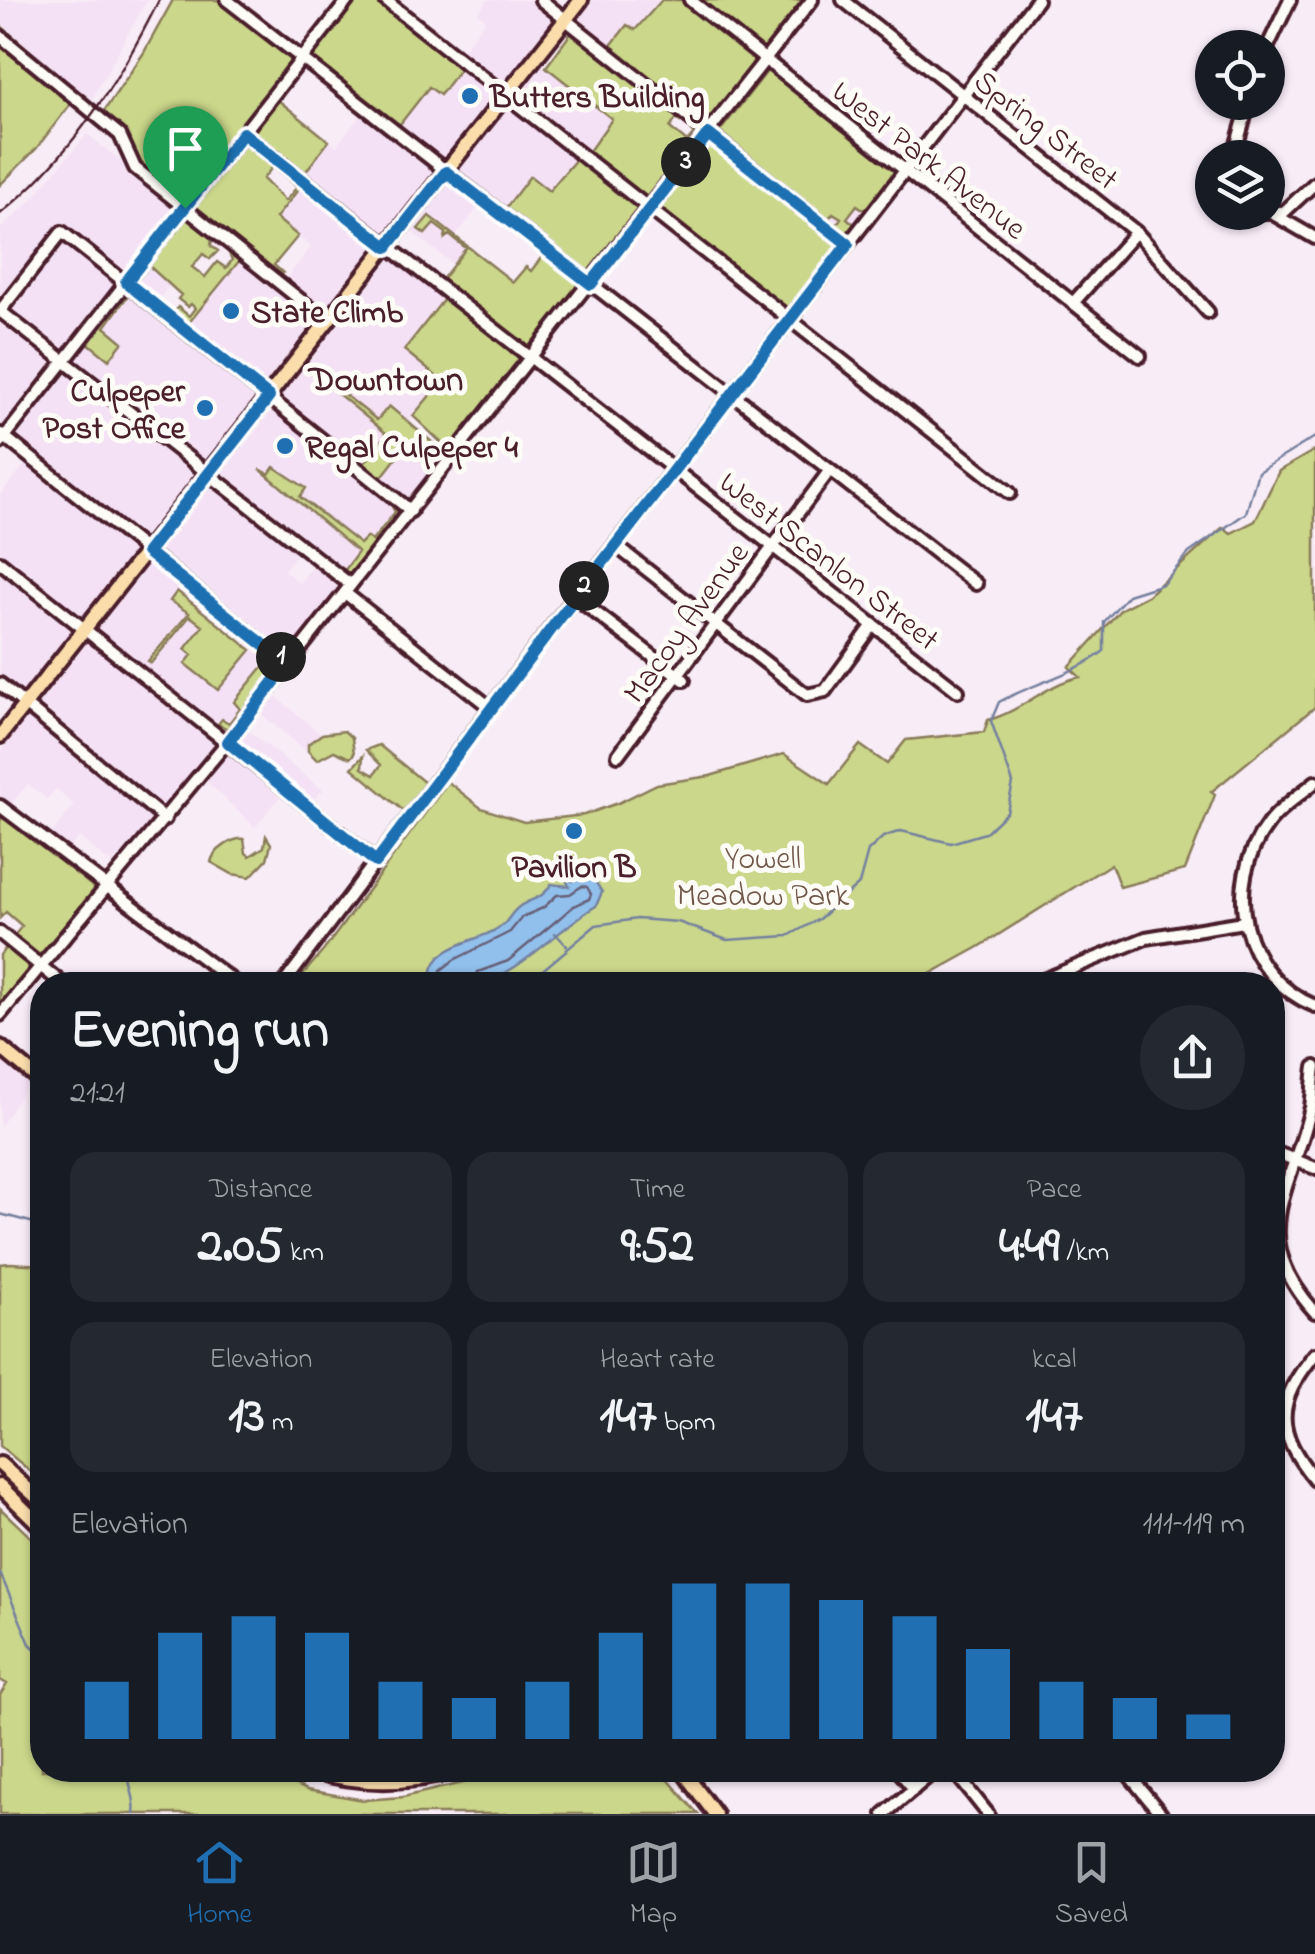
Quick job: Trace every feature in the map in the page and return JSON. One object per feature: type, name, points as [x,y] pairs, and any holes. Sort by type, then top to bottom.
[{"type":"main road","points":[[0,736],[581,0]]},
{"type":"main road","points":[[0,1047],[30,1072]]},
{"type":"main road","points":[[0,1464],[30,1491]]},
{"type":"main road","points":[[0,1486],[30,1515]]},
{"type":"main road","points":[[689,1782],[715,1814]]},
{"type":"street","points":[[226,0],[976,584]]},
{"type":"street","points":[[288,664],[2,438],[348,0]]},
{"type":"street","points":[[385,0],[1010,493]]},
{"type":"street","points":[[541,0],[848,244]]},
{"type":"street","name":"West Park Avenue","points":[[690,0],[1140,356]]},
{"type":"street","points":[[36,972],[228,742],[812,0]]},
{"type":"street","name":"Spring Street","points":[[842,0],[1136,232],[1208,312]]},
{"type":"street","points":[[293,972],[673,470],[1037,0]]},
{"type":"street","points":[[1276,30],[1290,0]]},
{"type":"street","points":[[0,36],[122,137],[134,167],[328,322]]},
{"type":"street","name":"West Scanlon Street","points":[[243,133],[958,691]]},
{"type":"street","points":[[1285,210],[1315,183]]},
{"type":"street","points":[[1285,220],[1315,238]]},
{"type":"street","points":[[411,511],[62,232],[0,311],[210,472],[491,708]]},
{"type":"street","points":[[1073,303],[1136,232]]},
{"type":"street","name":"Macoy Avenue","points":[[618,756],[680,678],[830,470]]},
{"type":"street","points":[[616,545],[801,691],[814,696],[825,691],[873,626]]},
{"type":"street","points":[[0,562],[376,862]]},
{"type":"street","points":[[576,597],[680,678]]},
{"type":"street","points":[[0,684],[165,819]]},
{"type":"street","points":[[1268,972],[1256,957],[1243,922],[1244,878],[1254,846],[1270,821],[1315,782]]},
{"type":"street","points":[[0,806],[220,972]]},
{"type":"street","points":[[1063,972],[1146,938],[1243,922]]},
{"type":"street","points":[[0,932],[48,972]]},
{"type":"street","points":[[0,1014],[30,979]]},
{"type":"street","points":[[1285,988],[1315,1006]]},
{"type":"street","points":[[1285,1190],[1311,1106],[1315,1067]]},
{"type":"street","points":[[1285,1156],[1315,1168]]},
{"type":"street","points":[[1285,1268],[1289,1280],[1315,1312]]},
{"type":"street","points":[[1285,1413],[1291,1386],[1315,1354]]},
{"type":"street","points":[[1285,1422],[1293,1452],[1315,1480]]},
{"type":"street","points":[[908,1782],[914,1789]]},
{"type":"street","points":[[884,1814],[922,1782]]},
{"type":"street","points":[[962,1782],[988,1814]]},
{"type":"street","points":[[1135,1782],[1162,1814]]},
{"type":"shaded area","points":[[0,0],[147,0],[91,100],[0,25]]},
{"type":"shaded area","points":[[488,0],[532,0],[556,19],[504,89],[460,54],[486,20],[478,13]]},
{"type":"shaded area","points":[[593,0],[662,0],[634,30],[627,25],[608,49],[575,24]]},
{"type":"shaded area","points":[[543,64],[613,119],[587,154],[516,99]]},
{"type":"shaded area","points":[[462,66],[498,95],[444,164],[397,128],[429,87],[440,95]]},
{"type":"shaded area","points":[[510,105],[577,158],[549,191],[530,177],[503,210],[456,174]]},
{"type":"shaded area","points":[[363,112],[438,172],[385,240],[303,175],[329,141],[336,146]]},
{"type":"shaded area","points":[[87,134],[179,208],[126,276],[63,226],[0,305],[0,229],[26,206]]},
{"type":"shaded area","points":[[874,152],[899,172],[849,238],[823,218]]},
{"type":"shaded area","points":[[451,181],[481,204],[454,238],[466,248],[454,265],[412,232]]},
{"type":"shaded area","points":[[303,184],[380,246],[326,315],[284,281],[311,247],[275,218]]},
{"type":"shaded area","points":[[63,239],[120,284],[64,355],[6,310]]},
{"type":"shaded area","points":[[392,256],[445,297],[404,350],[442,381],[408,422],[389,407],[377,422],[430,442],[449,456],[410,505],[279,400]]},
{"type":"shaded area","points":[[241,258],[320,321],[266,389],[187,325]]},
{"type":"shaded area","points":[[146,264],[171,284],[157,301],[133,281]]},
{"type":"shaded area","points":[[129,290],[260,396],[206,465],[72,359]]},
{"type":"shaded area","points":[[0,319],[59,363],[6,428],[0,423]]},
{"type":"shaded area","points":[[65,368],[199,474],[146,540],[13,434]]},
{"type":"shaded area","points":[[274,407],[403,512],[352,577],[220,475]]},
{"type":"shaded area","points":[[26,463],[136,553],[81,622],[0,558],[0,495]]},
{"type":"shaded area","points":[[214,481],[300,550],[284,570],[299,583],[316,563],[345,585],[290,656],[159,551]]},
{"type":"shaded area","points":[[149,563],[280,668],[226,736],[94,633]]},
{"type":"shaded area","points":[[0,569],[76,629],[23,697],[0,679]]},
{"type":"shaded area","points":[[89,639],[220,744],[165,810],[35,707]]},
{"type":"shaded area","points":[[274,695],[327,739],[312,756],[260,713]]},
{"type":"shaded area","points":[[28,717],[153,817],[112,864],[79,837],[66,852],[48,838],[74,805],[56,789],[47,799],[28,784],[8,807],[0,801],[0,752]]},
{"type":"shaded area","points":[[246,729],[323,790],[312,801],[236,742]]},
{"type":"shaded area","points":[[231,750],[284,792],[255,827],[205,780]]},
{"type":"shaded area","points":[[0,1060],[29,1083],[0,1127]]},
{"type":"green space","points":[[173,0],[218,0],[293,59],[182,199],[135,161],[130,138],[102,114],[143,54]]},
{"type":"green space","points":[[357,0],[378,0],[462,66],[440,95],[429,87],[397,128],[310,59]]},
{"type":"green space","points":[[662,0],[682,0],[759,61],[707,126],[609,48],[627,25],[635,30]]},
{"type":"green space","points":[[697,0],[806,0],[764,54]]},
{"type":"green space","points":[[0,25],[79,93],[36,149],[0,185]]},
{"type":"green space","points":[[571,33],[682,119],[676,119],[670,128],[687,142],[694,127],[702,133],[647,203],[587,154],[612,119],[546,67]]},
{"type":"green space","points":[[769,69],[896,172],[866,211],[857,205],[847,218],[854,224],[845,235],[835,227],[841,218],[833,213],[827,221],[717,135]]},
{"type":"green space","points":[[278,100],[329,141],[303,175],[252,134]]},
{"type":"green space","points":[[245,142],[274,165],[263,179],[285,201],[297,187],[292,179],[301,186],[276,218],[298,236],[274,265],[283,273],[279,277],[193,208]]},
{"type":"green space","points":[[712,143],[840,243],[789,311],[660,209]]},
{"type":"green space","points":[[577,158],[642,210],[591,275],[505,209],[530,176],[549,191]]},
{"type":"green space","points":[[429,216],[513,282],[526,267],[531,271],[544,254],[582,285],[532,349],[441,281],[466,248],[449,235],[445,238],[446,233],[434,224],[425,234],[418,229]]},
{"type":"green space","points":[[186,217],[212,237],[211,246],[218,251],[210,259],[203,254],[192,267],[205,277],[217,262],[226,268],[232,260],[227,249],[240,260],[187,325],[173,314],[178,307],[189,316],[195,308],[178,299],[181,295],[148,265]]},
{"type":"green space","points":[[129,294],[105,327],[123,342],[109,360],[87,342]]},
{"type":"green space","points":[[444,299],[522,360],[450,451],[413,416],[442,381],[404,350]]},
{"type":"green space","points":[[312,369],[377,420],[389,406],[439,448],[431,446],[423,456],[437,467],[435,470],[405,447],[381,478],[364,464],[387,434]]},
{"type":"green space","name":"Yowell Meadow Park","points":[[1315,450],[1315,707],[1211,792],[1215,795],[1185,870],[1120,887],[1111,864],[934,972],[305,972],[448,782],[481,808],[524,822],[584,815],[657,784],[710,776],[784,754],[829,784],[860,745],[887,764],[906,740],[984,732],[988,720],[1080,677],[1069,667],[1121,609],[1148,595],[1223,527],[1231,533],[1255,521],[1279,471]]},
{"type":"green space","points":[[274,467],[306,488],[300,497],[360,544],[367,537],[372,541],[395,512],[391,505],[399,513],[349,576],[328,561],[345,570],[358,552],[260,469],[269,474]]},
{"type":"green space","points":[[177,591],[251,650],[218,690],[185,664],[192,655],[185,649],[203,626],[190,616],[151,663],[148,661],[189,613],[170,601]]},
{"type":"green space","points":[[266,663],[275,670],[228,729],[218,724],[222,719],[229,723],[240,709],[234,702]]},
{"type":"green space","points":[[344,731],[352,738],[354,754],[350,758],[334,751],[317,760],[308,751],[308,744],[322,734]]},
{"type":"green space","points":[[379,745],[425,783],[405,812],[352,768],[363,756],[362,768],[374,775],[381,765],[366,750]]},
{"type":"green space","points":[[3,816],[97,890],[40,959],[13,937],[22,926],[6,912],[0,918]]},
{"type":"green space","points":[[266,836],[271,844],[267,859],[250,877],[232,874],[211,862],[219,849],[240,839],[244,839],[250,856],[264,847]]},
{"type":"green space","points":[[8,945],[34,966],[0,1005],[0,955]]},
{"type":"green space","points":[[0,1264],[30,1264],[30,1471],[0,1446]]},
{"type":"green space","points":[[0,1508],[30,1537],[30,1782],[290,1782],[307,1790],[364,1800],[403,1797],[466,1782],[670,1782],[698,1814],[0,1814],[0,1695],[7,1684],[0,1680]]},
{"type":"water","points":[[577,872],[593,878],[602,892],[596,906],[508,971],[432,972],[441,955],[496,930],[551,884],[569,886],[566,879],[573,881]]},
{"type":"waterway","points":[[540,972],[596,925],[637,919],[678,922],[727,940],[788,936],[819,919],[859,884],[868,851],[883,837],[901,831],[951,843],[985,833],[1007,812],[1013,783],[991,721],[999,702],[1104,651],[1104,622],[1128,595],[1163,584],[1189,553],[1246,513],[1258,472],[1315,437]]},
{"type":"waterway","points":[[555,933],[568,947]]},
{"type":"waterway","points":[[0,1214],[30,1222]]},
{"type":"waterway","points":[[0,1573],[30,1644]]},
{"type":"waterway","points":[[129,1782],[134,1814]]},
{"type":"railway","points":[[0,214],[71,143],[128,59],[159,0]]},
{"type":"place","name":"Butters Building","points":[[470,96]]},
{"type":"place","name":"State Climb","points":[[231,311]]},
{"type":"place","name":"Culpeper Post Office","points":[[205,408]]},
{"type":"place","name":"Regal Culpeper 4","points":[[285,446]]},
{"type":"place","name":"Pavilion B","points":[[574,831]]},
{"type":"district","name":"Downtown","points":[[386,378]]},
{"type":"route","points":[[243,133],[387,247],[446,172],[591,284],[708,134],[848,244],[376,862],[228,742],[288,664],[147,552],[269,397],[126,282],[185,208],[243,133]]}]
